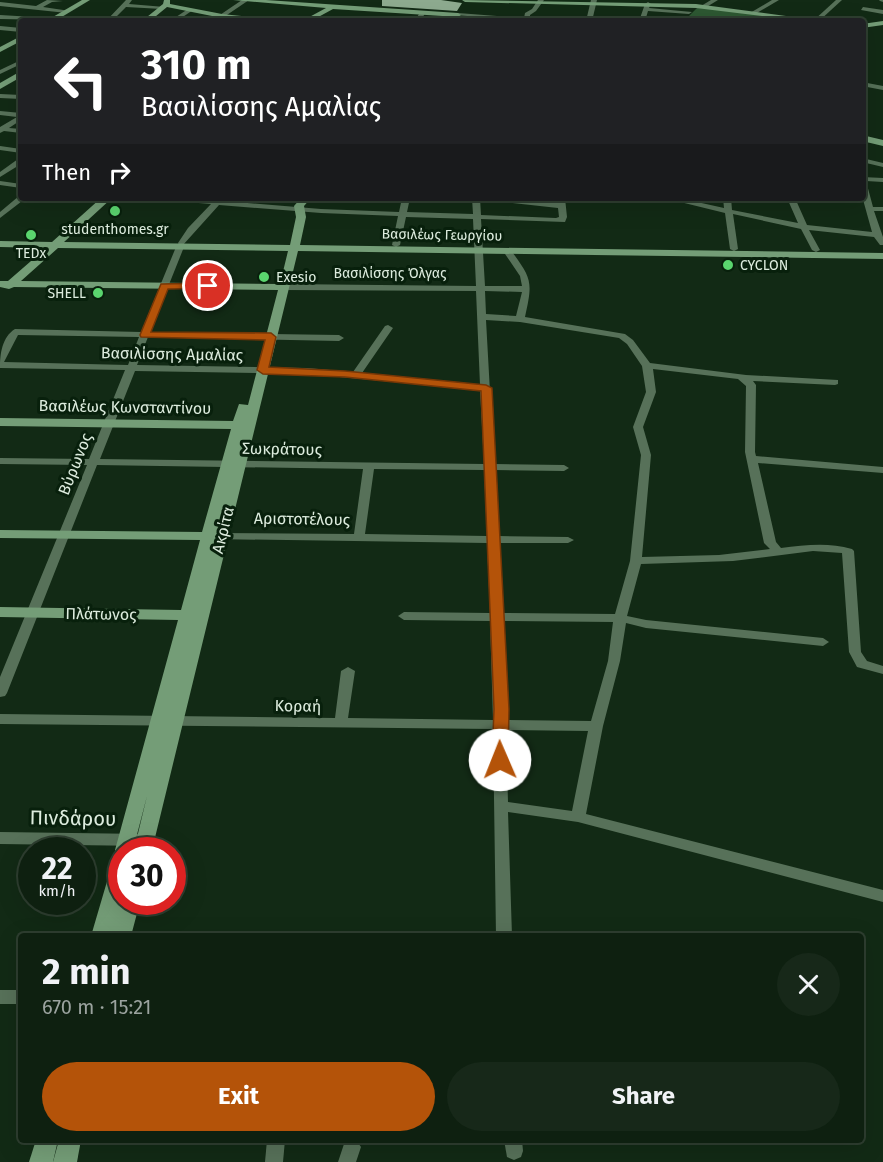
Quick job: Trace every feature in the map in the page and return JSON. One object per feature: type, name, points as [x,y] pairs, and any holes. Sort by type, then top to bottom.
[{"type":"street","points":[[1,18],[37,0]]},
{"type":"street","points":[[55,18],[87,0]]},
{"type":"street","points":[[237,0],[422,13],[456,18],[467,0],[594,1],[669,5],[794,18]]},
{"type":"street","points":[[219,18],[246,0]]},
{"type":"street","points":[[311,18],[344,0]]},
{"type":"street","points":[[703,7],[715,0]]},
{"type":"street","points":[[753,13],[776,0]]},
{"type":"street","points":[[821,18],[839,0]]},
{"type":"street","points":[[37,8],[50,1],[60,1]]},
{"type":"street","points":[[527,18],[527,14],[534,10],[541,1]]},
{"type":"street","points":[[590,18],[594,1]]},
{"type":"street","points":[[112,18],[127,3],[165,4],[222,16],[248,18]]},
{"type":"street","points":[[0,4],[67,11]]},
{"type":"street","points":[[149,18],[165,4]]},
{"type":"street","points":[[669,5],[689,12]]},
{"type":"street","points":[[863,9],[883,12]]},
{"type":"street","points":[[178,18],[190,10]]},
{"type":"street","points":[[420,18],[422,13]]},
{"type":"street","points":[[317,14],[323,18]]},
{"type":"street","points":[[1,18],[18,19]]},
{"type":"street","points":[[879,23],[874,22],[883,18]]},
{"type":"street","points":[[0,28],[18,30]]},
{"type":"street","points":[[0,50],[18,40]]},
{"type":"street","points":[[0,62],[18,63]]},
{"type":"street","points":[[0,73],[18,64]]},
{"type":"street","points":[[0,73],[18,75]]},
{"type":"street","points":[[0,87],[18,76]]},
{"type":"street","points":[[866,85],[883,88]]},
{"type":"street","points":[[0,96],[18,97]]},
{"type":"street","points":[[0,113],[18,116]]},
{"type":"street","points":[[1,129],[18,118]]},
{"type":"street","points":[[1,129],[18,131]]},
{"type":"street","points":[[866,139],[883,142]]},
{"type":"street","points":[[0,148],[18,151]]},
{"type":"street","points":[[0,160],[18,162]]},
{"type":"street","points":[[866,161],[883,165]]},
{"type":"street","points":[[0,175],[18,163]]},
{"type":"street","points":[[866,180],[883,180]]},
{"type":"street","points":[[0,183],[18,186]]},
{"type":"street","points":[[866,192],[877,235],[883,243]]},
{"type":"street","points":[[0,216],[18,201]]},
{"type":"street","points":[[0,294],[5,284],[56,244],[104,201]]},
{"type":"street","name":"Βύρωνος","points":[[0,693],[181,245],[219,201]]},
{"type":"street","points":[[229,201],[299,209],[562,220],[562,202],[543,201]]},
{"type":"street","points":[[299,209],[304,201]]},
{"type":"street","points":[[396,245],[404,201]]},
{"type":"street","points":[[476,201],[501,709],[504,933]]},
{"type":"street","points":[[692,201],[803,227],[877,235]]},
{"type":"street","points":[[727,201],[734,249]]},
{"type":"street","points":[[792,201],[816,250]]},
{"type":"street","points":[[871,208],[883,209]]},
{"type":"street","name":"Ακρίτα","points":[[128,837],[159,721],[194,615],[289,246],[301,218],[299,209]]},
{"type":"street","name":"Βασιλέως Γεωργίου","points":[[0,242],[883,251]]},
{"type":"street","name":"Βασιλέως Γεωργίου","points":[[289,246],[396,245],[507,250],[883,256]]},
{"type":"street","points":[[507,250],[527,278],[527,289],[520,320]]},
{"type":"street","name":"Βασιλίσσης Όλγας","points":[[5,284],[527,289]]},
{"type":"street","points":[[483,317],[520,320],[622,336],[630,342],[647,366],[651,392],[638,428],[646,454],[636,561],[620,618],[614,661],[596,726],[578,817]]},
{"type":"street","points":[[356,375],[387,328]]},
{"type":"street","points":[[0,363],[15,332],[339,338]]},
{"type":"street","name":"Βασιλίσσης Αμαλίας","points":[[0,363],[356,375],[486,388]]},
{"type":"street","points":[[647,366],[746,378],[836,382]]},
{"type":"street","points":[[746,378],[753,391],[749,425],[752,459],[770,543],[778,551]]},
{"type":"street","name":"Βασιλέως Κωνσταντίνου","points":[[0,422],[244,424]]},
{"type":"street","points":[[752,459],[883,470]]},
{"type":"street","name":"Σωκράτους","points":[[0,461],[564,468]]},
{"type":"street","points":[[359,538],[369,465]]},
{"type":"street","name":"Αριστοτέλους","points":[[0,534],[568,540]]},
{"type":"street","points":[[636,561],[716,558],[778,551],[837,548],[848,551],[855,652],[862,664],[883,670]]},
{"type":"street","name":"Πλάτωνος","points":[[0,612],[194,615]]},
{"type":"street","name":"Ακρίτα","points":[[146,837],[175,721],[194,615]]},
{"type":"street","points":[[404,616],[620,618],[645,624],[823,642]]},
{"type":"street","points":[[341,723],[348,671]]},
{"type":"street","name":"Κοραή","points":[[0,719],[596,726]]},
{"type":"street","points":[[502,806],[578,817],[883,896]]},
{"type":"street","name":"Πινδάρου","points":[[0,838],[108,844]]},
{"type":"street","points":[[102,933],[108,911]]},
{"type":"street","points":[[122,933],[127,915]]},
{"type":"street","points":[[0,997],[18,997]]},
{"type":"street","points":[[41,1162],[46,1143]]},
{"type":"street","points":[[64,1162],[69,1143]]},
{"type":"street","points":[[274,1162],[276,1143]]},
{"type":"green space","points":[[698,7],[788,18],[687,18]]},
{"type":"building","points":[[382,0],[441,0],[462,3],[457,11],[382,6]]},
{"type":"place","name":"studenthomes.gr","points":[[115,211]]},
{"type":"place","name":"TEDx","points":[[31,235]]},
{"type":"place","name":"CYCLON","points":[[728,265]]},
{"type":"place","name":"Exesio","points":[[264,277]]},
{"type":"place","name":"SHELL","points":[[98,293]]},
{"type":"route","points":[[208,286],[165,286],[145,335],[271,337],[263,370],[345,374],[486,388],[501,709],[500,760]]}]
